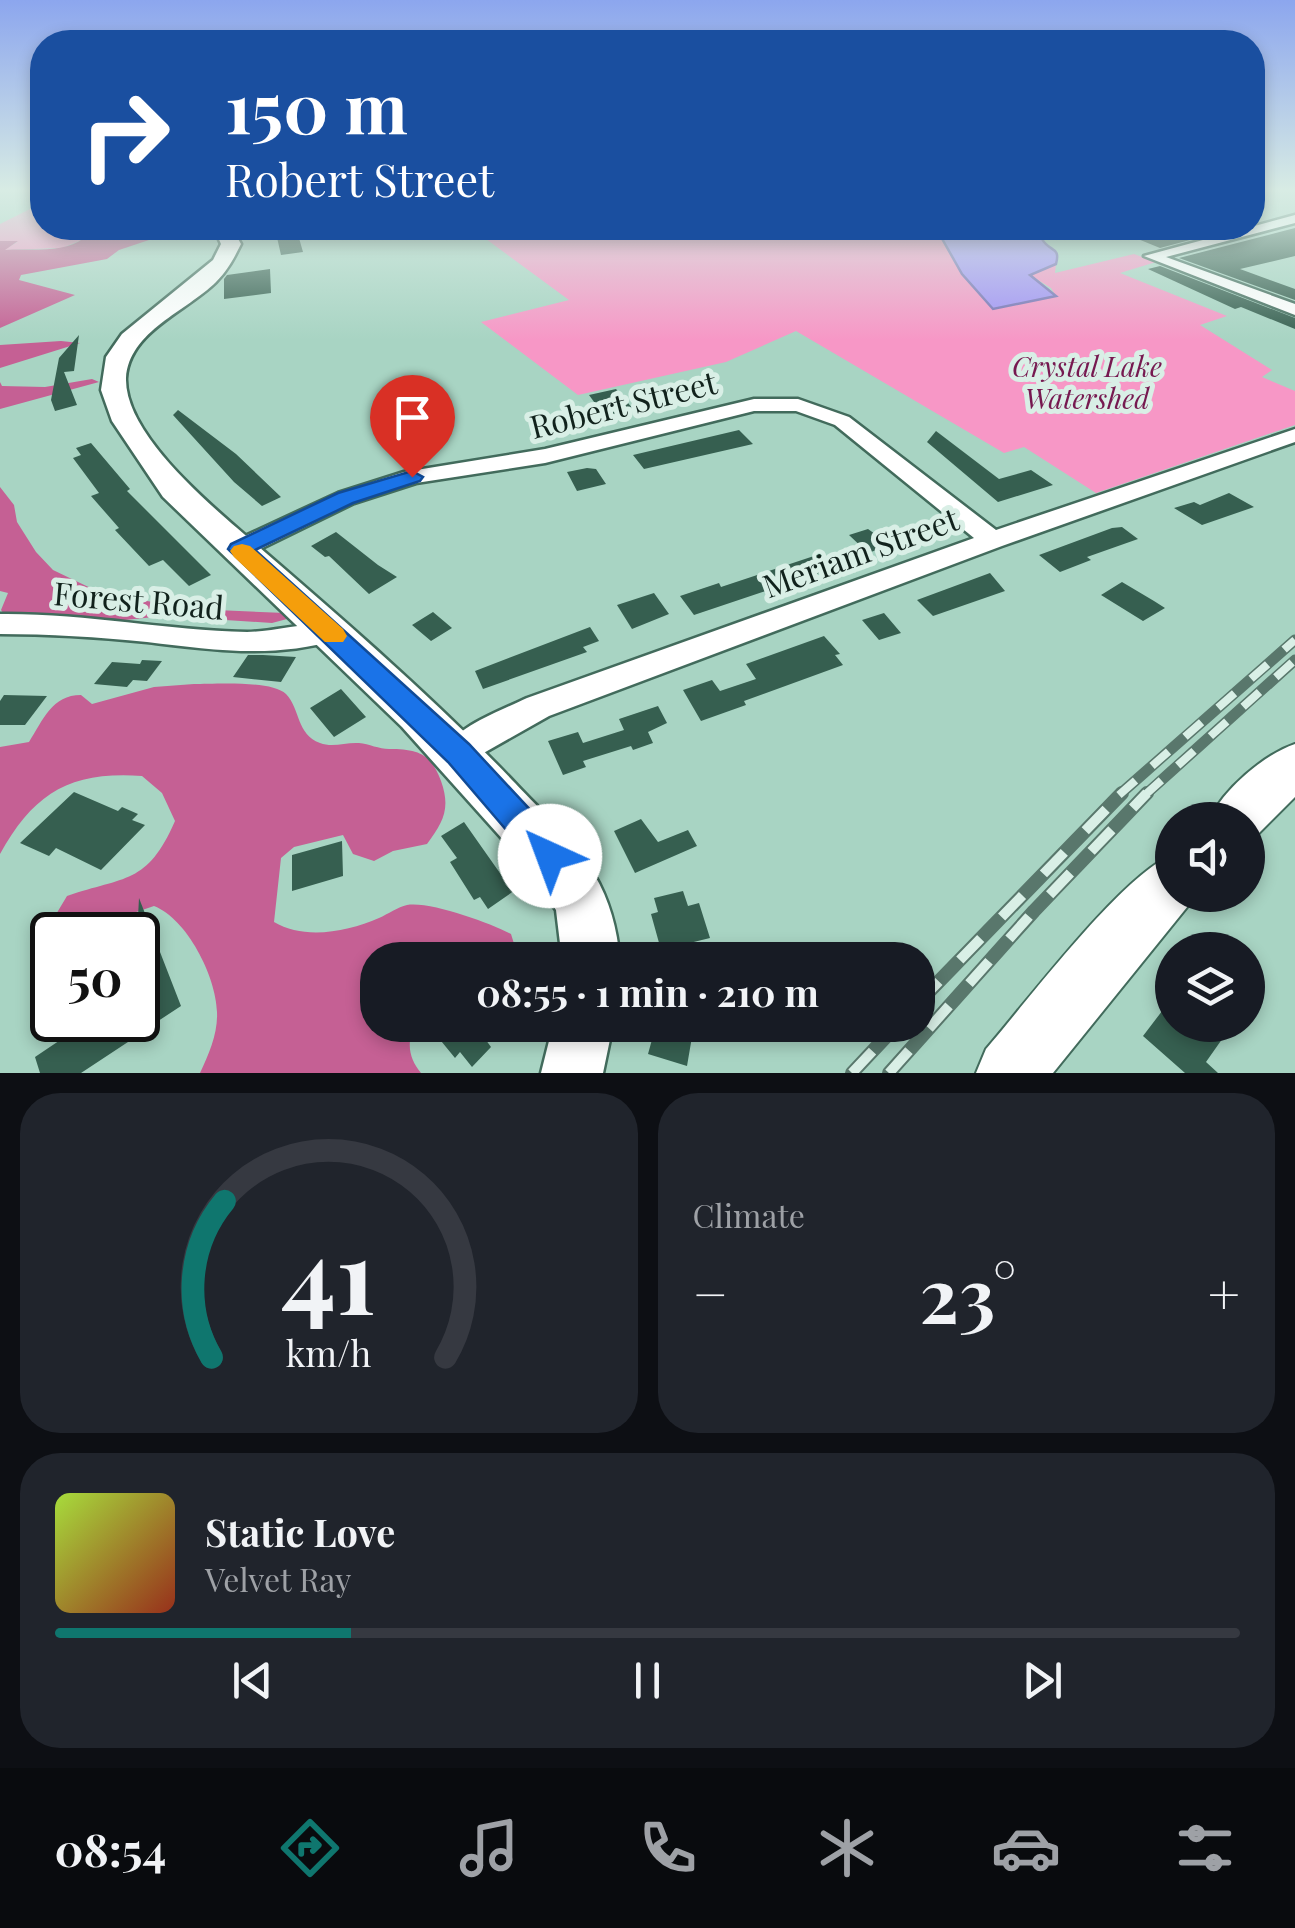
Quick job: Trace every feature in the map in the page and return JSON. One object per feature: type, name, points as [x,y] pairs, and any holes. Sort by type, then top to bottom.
[{"type":"main road","points":[[229,240],[225,258],[133,339],[118,360],[113,381],[132,428],[161,474],[459,753],[570,880],[586,912],[589,942]]},
{"type":"main road","points":[[1255,802],[1295,765]]},
{"type":"main road","points":[[1010,1073],[1155,901]]},
{"type":"main road","points":[[572,1073],[579,1042]]},
{"type":"street","points":[[1213,240],[1152,256],[1295,310]]},
{"type":"street","name":"Robert Street","points":[[239,549],[388,482],[545,456],[736,409],[777,404],[816,410],[850,426],[993,540]]},
{"type":"street","name":"Meriam Street","points":[[459,753],[500,725],[538,707],[993,540],[1295,435]]},
{"type":"street","name":"Forest Road","points":[[0,624],[102,627],[262,644],[298,641],[329,632]]},
{"type":"green space","points":[[81,240],[62,248],[4,250],[17,242],[0,241]]},
{"type":"green space","name":"Crystal Lake Watershed","points":[[487,240],[943,240],[962,274],[993,309],[1056,296],[1051,288],[1030,275],[1056,264],[1055,273],[1134,254],[1156,262],[1120,273],[1227,316],[1200,325],[1272,370],[1262,377],[1295,391],[1295,425],[1096,493],[1024,447],[1004,453],[796,331],[726,362],[578,395],[481,322],[569,300]]},
{"type":"shaded area","points":[[149,240],[119,250],[107,259],[21,275],[19,280],[75,295],[0,328],[0,241],[18,241],[5,250],[57,248],[76,243]]},
{"type":"shaded area","points":[[943,240],[1043,240],[1056,252],[1056,264],[1030,275],[1056,296],[993,309],[962,274]]},
{"type":"shaded area","points":[[80,343],[0,368],[0,345]]},
{"type":"shaded area","points":[[92,379],[99,382],[0,409],[0,382],[2,386],[45,387]]},
{"type":"shaded area","points":[[0,487],[14,505],[17,522],[36,552],[53,570],[101,593],[193,609],[285,613],[287,619],[272,623],[164,616],[105,622],[4,614],[1,610],[8,593],[0,591]]},
{"type":"shaded area","points":[[154,687],[269,687],[286,694],[307,734],[320,743],[359,743],[408,750],[422,754],[433,764],[444,791],[445,807],[427,844],[393,851],[374,861],[353,854],[343,835],[294,847],[281,858],[274,922],[299,931],[326,932],[417,905],[460,914],[511,934],[513,942],[360,942],[360,1042],[411,1042],[414,1062],[421,1073],[200,1073],[216,1028],[215,998],[198,950],[178,923],[154,906],[136,912],[57,912],[67,896],[144,868],[165,842],[175,821],[162,793],[142,776],[94,777],[57,790],[26,815],[0,854],[0,747],[29,742],[49,710],[63,699],[81,695],[92,704]]},
{"type":"building","points":[[278,240],[300,240],[303,252],[281,255]]},
{"type":"building","points":[[1141,240],[1190,240],[1160,248]]},
{"type":"building","points":[[1248,240],[1295,240],[1295,256],[1240,269],[1295,289],[1295,300],[1179,258]]},
{"type":"building","points":[[1160,266],[1295,318],[1295,329],[1241,307],[1235,309],[1148,269]]},
{"type":"building","points":[[270,269],[271,293],[224,299],[227,275]]},
{"type":"building","points":[[79,335],[74,371],[64,372],[77,405],[55,411],[51,400],[59,358]]},
{"type":"building","points":[[616,389],[634,410],[605,417],[589,395]]},
{"type":"building","points":[[178,410],[236,454],[281,497],[262,506],[234,482],[173,415]]},
{"type":"building","points":[[739,430],[753,444],[644,469],[633,455]]},
{"type":"building","points":[[936,431],[999,479],[1031,470],[1053,485],[998,502],[927,442]]},
{"type":"building","points":[[91,443],[130,489],[127,491],[211,575],[189,586],[163,560],[149,566],[115,530],[119,528],[91,496],[99,493],[73,458],[81,455],[76,448]]},
{"type":"building","points":[[596,469],[606,484],[577,491],[567,472]]},
{"type":"building","points":[[1229,493],[1254,507],[1202,525],[1174,508],[1194,502],[1200,505]]},
{"type":"building","points":[[1122,527],[1138,539],[1087,557],[1091,560],[1060,572],[1039,555],[1112,528]]},
{"type":"building","points":[[868,529],[888,546],[868,553],[849,535]]},
{"type":"building","points":[[336,532],[397,577],[369,594],[329,556],[311,546]]},
{"type":"building","points":[[820,554],[834,568],[694,615],[680,596],[719,583],[721,587]]},
{"type":"building","points":[[990,573],[1005,591],[933,616],[917,600]]},
{"type":"building","points":[[1122,582],[1165,608],[1143,621],[1101,595]]},
{"type":"building","points":[[654,593],[669,614],[632,629],[617,605]]},
{"type":"building","points":[[433,612],[452,628],[431,641],[412,625]]},
{"type":"building","points":[[884,613],[901,633],[879,640],[862,620]]},
{"type":"building","points":[[590,627],[599,641],[583,647],[587,652],[483,689],[475,671]]},
{"type":"building","points":[[824,636],[840,654],[835,655],[843,665],[744,701],[746,705],[701,721],[683,690],[712,680],[720,691],[756,679],[746,664]]},
{"type":"building","points":[[248,655],[296,657],[281,682],[233,677]]},
{"type":"building","points":[[142,660],[162,661],[147,681],[133,680],[127,687],[94,684],[112,662],[140,664]]},
{"type":"building","points":[[341,689],[366,717],[334,737],[310,708]]},
{"type":"building","points":[[4,695],[47,696],[25,725],[0,725],[0,701]]},
{"type":"building","points":[[658,706],[667,723],[648,732],[653,743],[583,761],[586,767],[563,775],[548,741],[578,732],[583,743],[624,730],[619,719]]},
{"type":"building","points":[[74,792],[118,811],[122,807],[138,814],[132,820],[145,825],[101,870],[56,848],[49,856],[20,843]]},
{"type":"building","points":[[641,819],[658,842],[688,830],[697,846],[635,873],[614,831]]},
{"type":"building","points":[[464,822],[502,876],[510,870],[521,886],[488,909],[480,897],[474,900],[450,862],[457,858],[441,836]]},
{"type":"building","points":[[342,841],[343,876],[292,891],[292,855]]},
{"type":"building","points":[[683,891],[688,906],[699,903],[710,938],[659,942],[651,914],[658,912],[654,898]]},
{"type":"building","points":[[160,952],[181,1006],[160,1020]]},
{"type":"building","points":[[1155,1020],[1155,1042],[1220,1042],[1206,1062],[1218,1073],[1185,1073],[1143,1036]]},
{"type":"building","points":[[57,1042],[128,1042],[81,1073],[40,1073],[35,1057]]},
{"type":"building","points":[[442,1042],[487,1042],[491,1047],[472,1067],[460,1052],[455,1058]]},
{"type":"building","points":[[651,1042],[691,1042],[687,1066],[648,1054]]},
{"type":"railway","points":[[1119,795],[1295,640]]},
{"type":"railway","points":[[1146,794],[1295,660]]},
{"type":"railway","points":[[935,986],[1122,793]]},
{"type":"railway","points":[[889,1073],[1034,911],[1146,794]]},
{"type":"railway","points":[[852,1073],[881,1042]]},
{"type":"slow traffic","points":[[242,551],[334,636]]},
{"type":"route","points":[[412,477],[346,498],[239,549],[459,753],[550,856]]}]
